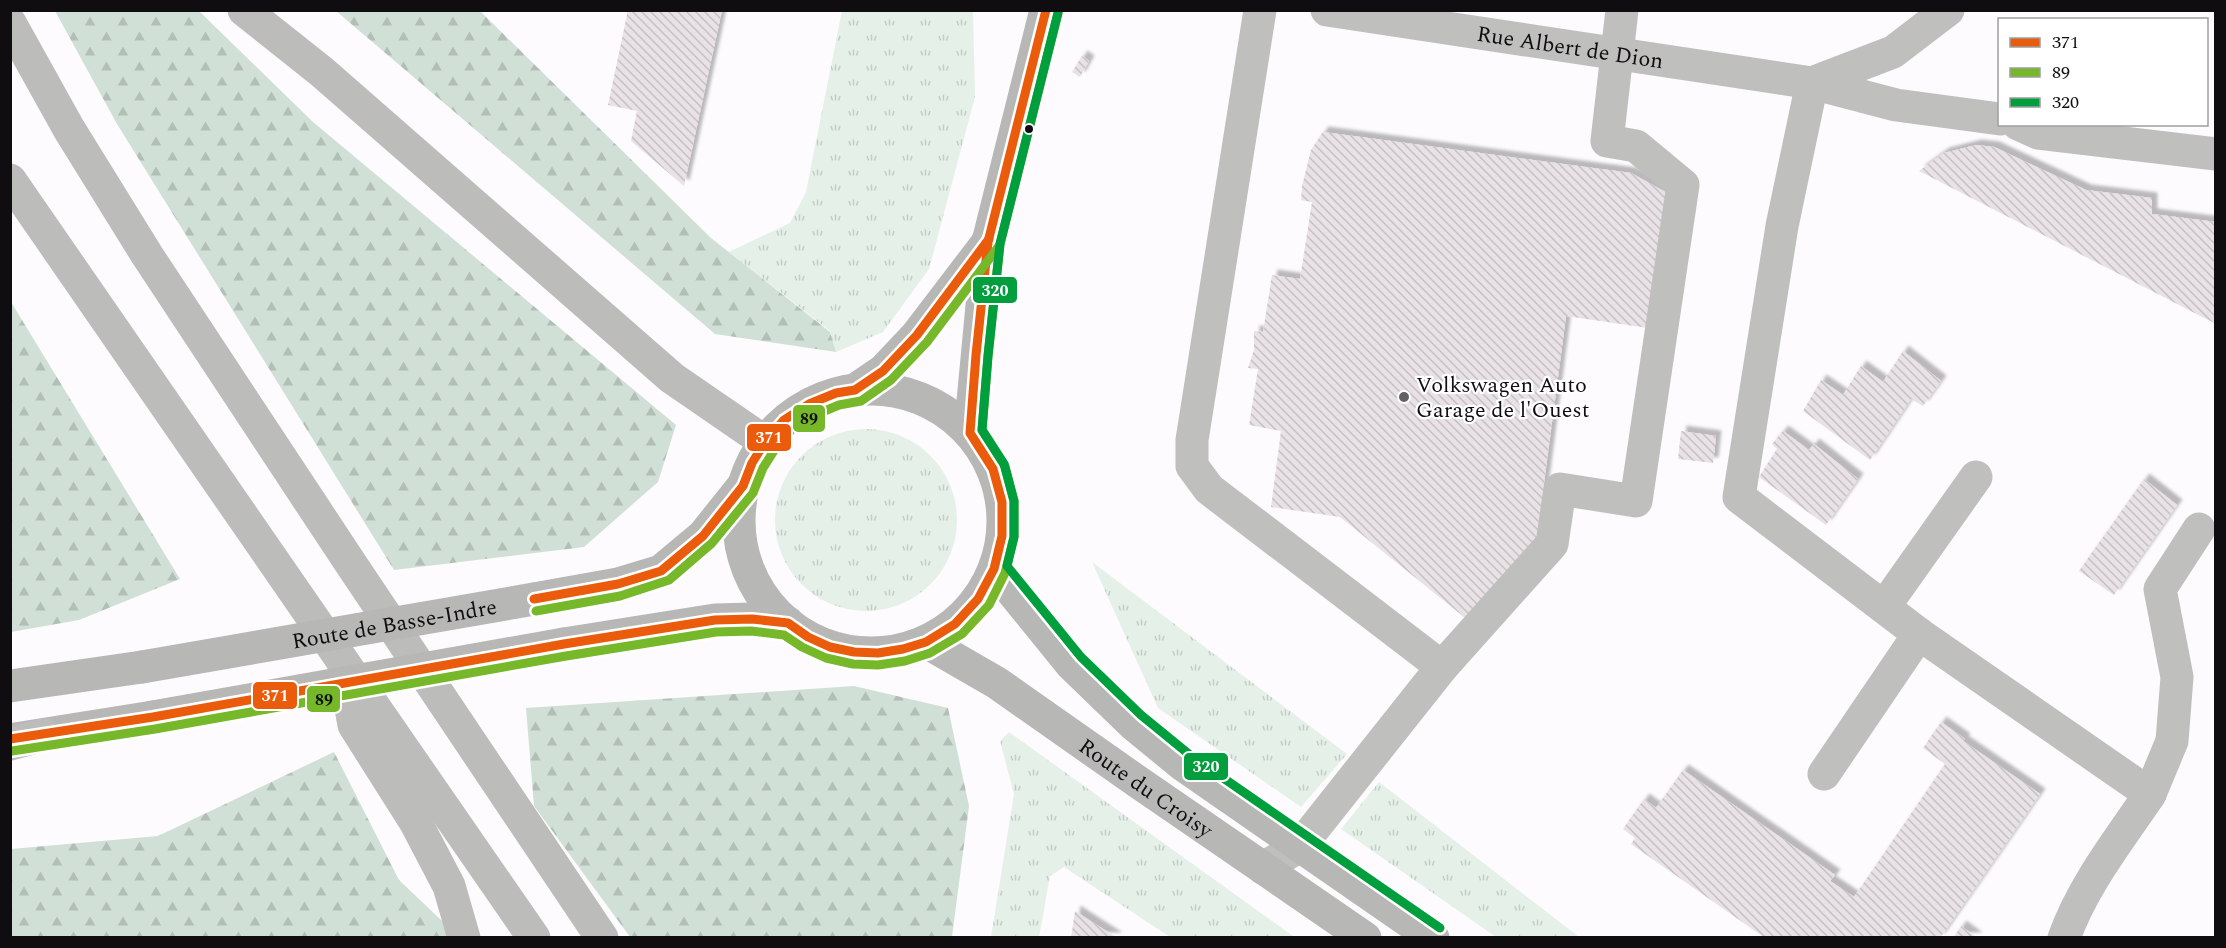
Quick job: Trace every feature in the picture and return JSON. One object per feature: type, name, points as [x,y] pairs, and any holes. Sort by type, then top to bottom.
[{"type":"highway","points":[[244,10],[322,72],[672,378],[765,442]]},
{"type":"highway","points":[[273,10],[322,72]]},
{"type":"highway","points":[[10,23],[69,129],[147,255],[602,938]]},
{"type":"highway","points":[[10,180],[534,938]]},
{"type":"highway","points":[[342,659],[354,724],[417,823],[449,886],[464,938]]},
{"type":"highway","points":[[10,744],[44,735]]},
{"type":"main road","points":[[970,433],[988,242],[1046,10]]},
{"type":"main road","points":[[855,390],[883,371],[917,335],[988,242]]},
{"type":"main road","points":[[865,388],[894,390],[933,404],[976,440],[993,470],[1002,502],[1002,536],[994,569],[978,599],[955,624],[926,642],[903,650],[878,653],[854,652],[830,647],[808,637],[788,623],[755,584],[745,561],[740,536],[739,511],[743,486],[752,463],[765,442],[784,420],[808,404],[836,393],[855,390],[865,388]]},
{"type":"main road","name":"Route de Basse-Indre","points":[[10,686],[142,667],[618,584],[661,572],[703,536],[743,486]]},
{"type":"main road","name":"Route du Croisy","points":[[994,569],[1072,665],[1132,724],[1183,765],[1433,938]]},
{"type":"main road","points":[[10,740],[715,620],[752,619],[788,623]]},
{"type":"main road","name":"Route du Croisy","points":[[926,642],[997,683],[1365,938]]},
{"type":"street","points":[[1260,10],[1192,440],[1192,466],[1209,489],[1442,667]]},
{"type":"street","name":"Rue Albert de Dion","points":[[1327,10],[1812,83],[1896,105],[1998,119]]},
{"type":"street","points":[[1263,868],[1300,846],[1442,667],[1552,544],[1560,489],[1636,501],[1683,184],[1636,146],[1607,141],[1622,10]]},
{"type":"street","points":[[1948,10],[1893,52],[1812,83],[1782,226],[1738,497],[1919,634],[2150,794]]},
{"type":"street","points":[[2023,126],[2038,133],[2216,154]]},
{"type":"street","points":[[1884,607],[1976,477]]},
{"type":"street","points":[[2064,938],[2072,916],[2099,870],[2150,794],[2172,741],[2177,677],[2160,589],[2199,529]]},
{"type":"street","points":[[1824,774],[1919,634]]},
{"type":"green space","points":[[55,11],[199,11],[313,122],[676,425],[658,482],[584,547],[394,570],[117,124]]},
{"type":"green space","points":[[336,11],[480,11],[711,238],[830,332],[836,352],[715,334]]},
{"type":"green space","points":[[842,11],[973,11],[975,97],[929,269],[883,332],[836,352],[830,331],[729,252],[790,223],[806,192]]},
{"type":"green space","points":[[11,302],[180,579],[79,620],[11,632]]},
{"type":"green space","points":[[866,429],[884,430],[901,436],[917,444],[931,455],[942,469],[950,485],[956,502],[956,538],[950,555],[942,571],[931,585],[917,596],[901,604],[884,610],[866,611],[848,610],[831,604],[815,596],[801,585],[790,571],[782,555],[776,538],[775,520],[776,502],[782,485],[790,469],[801,455],[815,444],[831,436],[848,430]]},
{"type":"green space","points":[[1092,562],[1347,754],[1301,807],[1158,708]]},
{"type":"green space","points":[[854,686],[948,708],[969,806],[952,937],[630,937],[534,806],[526,708]]},
{"type":"green space","points":[[1009,732],[1295,937],[1170,937],[1064,867],[1050,876],[1039,937],[991,937],[1014,794],[1000,741]]},
{"type":"green space","points":[[334,752],[399,880],[459,937],[11,938],[11,849],[158,836]]},
{"type":"green space","points":[[1379,782],[1579,937],[1496,937],[1341,829]]},
{"type":"building","points":[[628,10],[722,10],[684,186],[631,141],[637,111],[608,105]]},
{"type":"building","points":[[1082,56],[1089,61],[1080,77],[1072,72]]},
{"type":"building","name":"Volkswagen Auto Garage de l'Ouest","points":[[1323,132],[1631,173],[1667,193],[1648,328],[1566,316],[1536,544],[1469,621],[1340,517],[1271,507],[1281,431],[1249,425],[1258,369],[1248,368],[1254,350],[1254,331],[1263,332],[1272,275],[1300,279],[1312,202],[1301,200],[1302,186],[1311,150]]},
{"type":"building","points":[[1976,145],[1994,147],[2086,190],[2152,198],[2152,214],[2216,222],[2216,324],[1919,171],[1944,153]]},
{"type":"building","points":[[1903,351],[1941,381],[1923,406],[1911,399],[1870,460],[1803,411],[1821,380],[1843,395],[1861,366],[1883,382]]},
{"type":"building","points":[[1681,431],[1716,436],[1713,463],[1678,459]]},
{"type":"building","points":[[1783,431],[1809,450],[1814,444],[1858,479],[1826,525],[1759,477],[1777,449],[1772,444]]},
{"type":"building","points":[[2144,479],[2177,505],[2114,595],[2079,571]]},
{"type":"building","points":[[1941,722],[1965,739],[1963,741],[2040,794],[1940,938],[1765,938],[1631,844],[1635,838],[1623,829],[1644,799],[1656,808],[1683,770],[1835,875],[1830,881],[1854,897],[1945,764],[1923,748]]},
{"type":"building","points":[[1075,911],[1117,938],[1071,938]]},
{"type":"building","points":[[1961,926],[1977,938],[1953,938]]},
{"type":"transit line","name":"371","points":[[10,739],[153,717],[564,644],[715,620],[752,619],[788,623],[808,637],[830,647],[854,652],[878,653],[926,642],[955,624],[978,599],[994,569],[1002,536],[1002,502],[993,469],[970,433],[976,355],[988,242],[1046,10]]},
{"type":"transit line","name":"89","points":[[12,751],[155,729],[566,656],[716,632],[751,631],[784,635],[802,647],[826,658],[853,664],[878,665],[905,661],[930,653],[962,634],[989,605],[1005,573],[1014,537],[1014,501],[1005,466],[982,430],[988,356],[1000,244],[1058,13]]},
{"type":"transit line","name":"320","points":[[1058,13],[1000,244],[988,356],[982,430],[1004,464],[1014,501],[1014,537],[1007,566],[1081,657],[1141,715],[1190,755],[1440,928]]},
{"type":"transit line","name":"371","points":[[534,599],[618,584],[661,571],[703,536],[743,486],[752,463],[765,442],[784,420],[809,404],[836,393],[855,390],[883,371],[917,335],[989,239]]},
{"type":"transit line","name":"89","points":[[536,611],[620,596],[669,580],[712,543],[753,493],[763,468],[792,429],[815,415],[839,405],[861,401],[891,380],[927,342],[999,246]]},
{"type":"place","name":"Volkswagen Auto Garage de l'Ouest","points":[[1404,397]]}]
